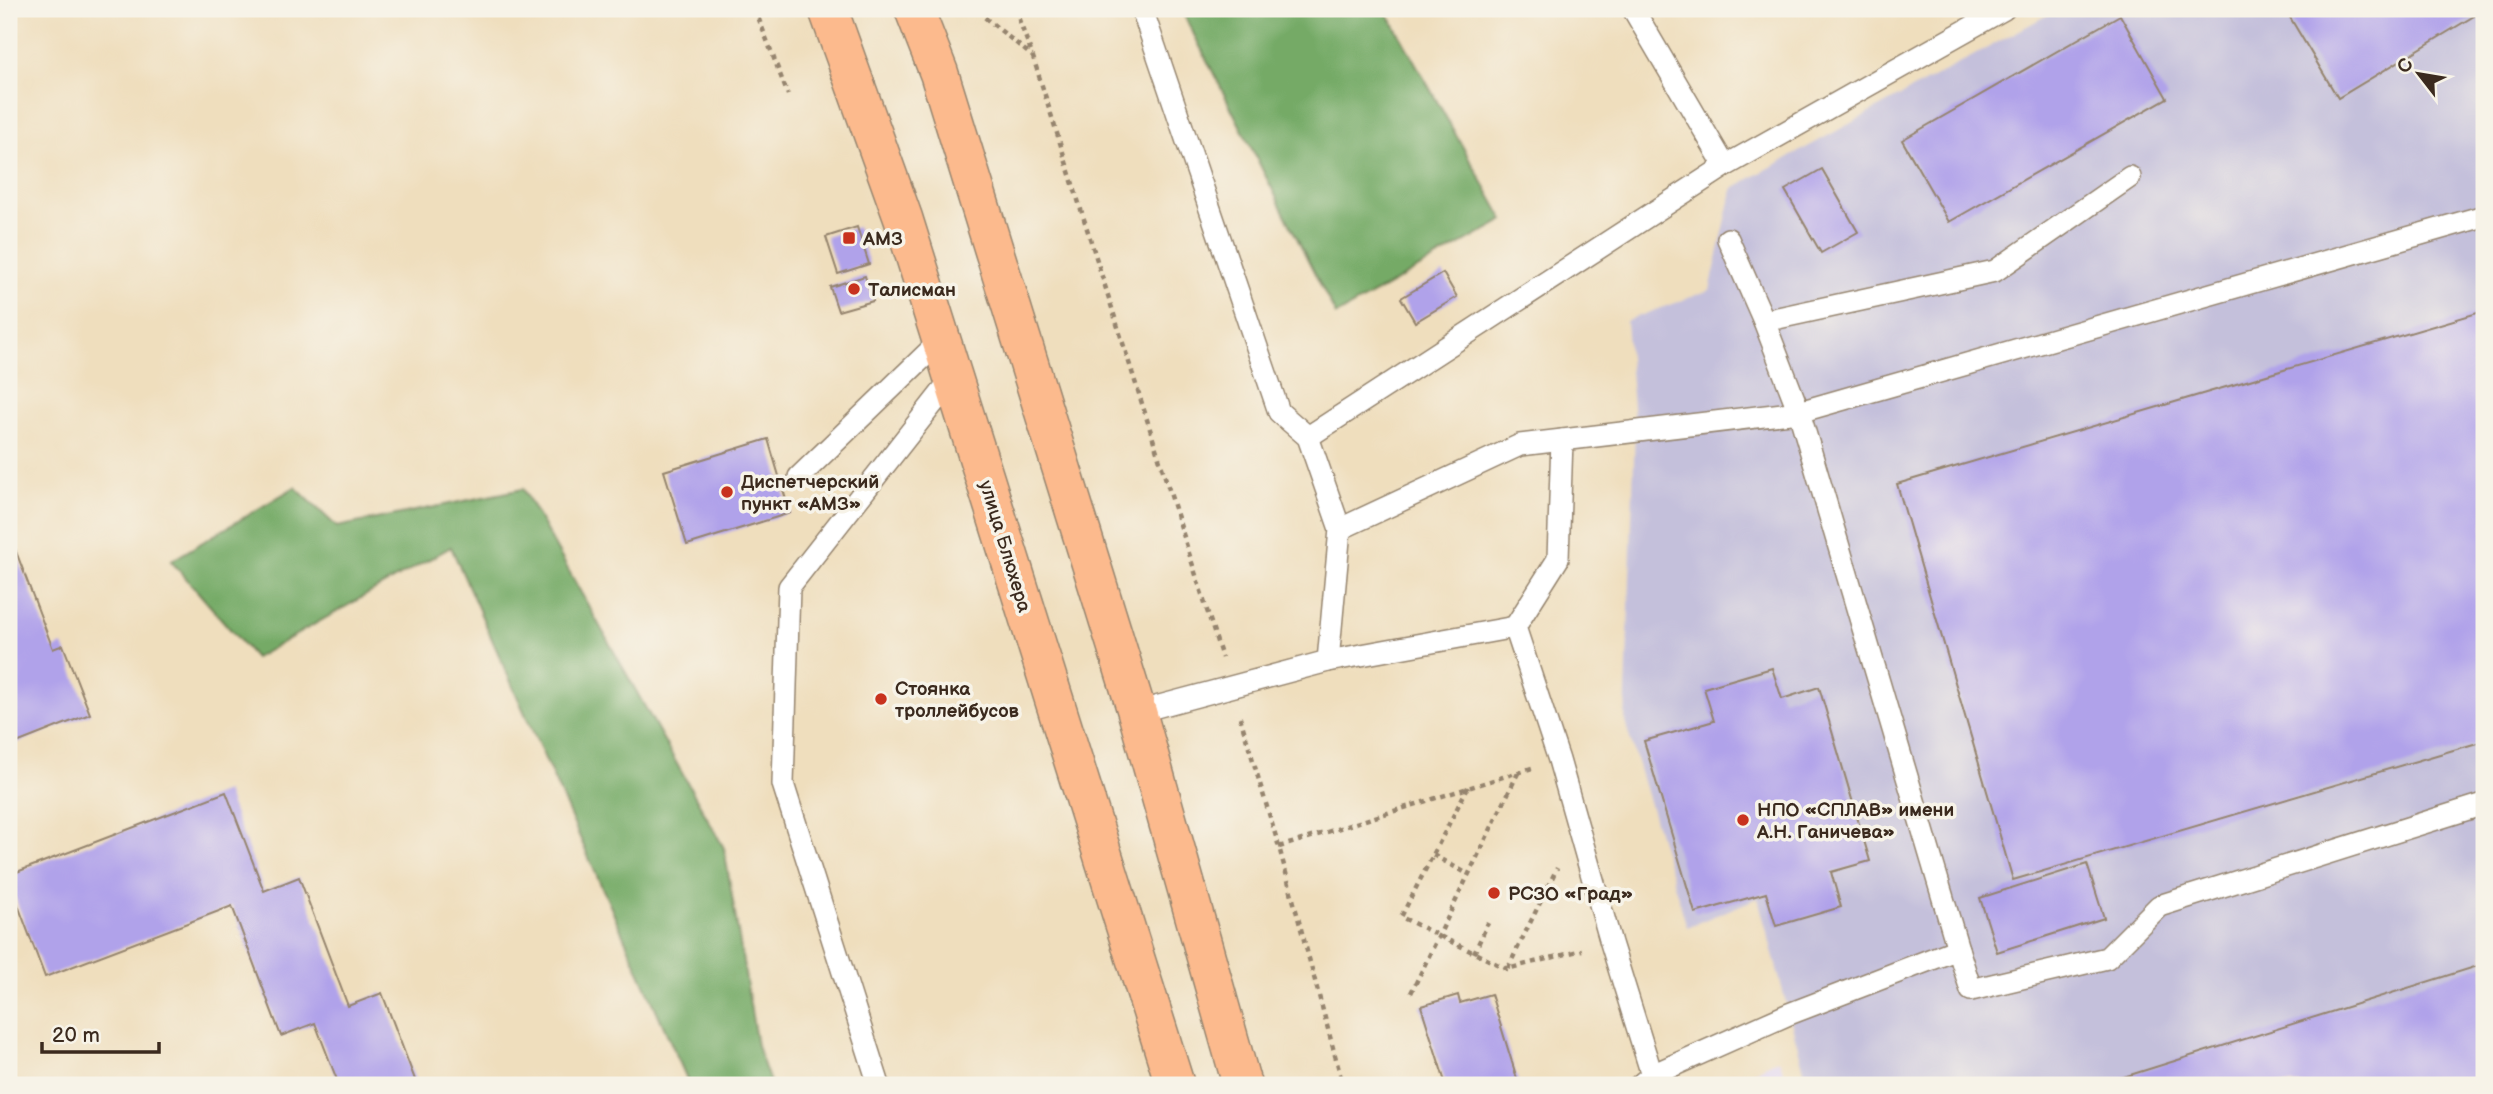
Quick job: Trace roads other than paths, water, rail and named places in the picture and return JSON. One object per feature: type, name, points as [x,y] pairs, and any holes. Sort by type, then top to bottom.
[{"type":"main road","name":"улица Блюхера","points":[[828,9],[903,218],[1175,1085]]},
{"type":"main road","points":[[914,9],[939,73],[1136,712],[1242,1085]]},
{"type":"lane","points":[[1142,9],[1279,412],[1308,438],[1340,529],[1328,661]]},
{"type":"lane","points":[[1633,9],[1725,166]]},
{"type":"lane","points":[[1308,438],[1725,166],[2004,9]]},
{"type":"lane","points":[[1764,321],[1995,271],[2130,177]]},
{"type":"lane","points":[[1340,529],[1520,445],[1799,412],[2484,216]]},
{"type":"lane","points":[[1728,239],[1764,321],[1799,412],[1971,990],[2107,958],[2159,906],[2484,804]]},
{"type":"lane","points":[[799,477],[940,341]]},
{"type":"lane","points":[[879,1085],[783,784],[789,587],[953,378]]},
{"type":"lane","points":[[1136,712],[1328,661],[1515,627],[1558,559],[1562,440]]},
{"type":"lane","points":[[1515,627],[1559,760],[1611,943],[1646,1080],[1789,1014],[1958,949]]},
{"type":"place","name":"АМЗ","points":[[849,238]]},
{"type":"place","name":"Талисман","points":[[854,289]]},
{"type":"place","name":"Диспетчерский пункт «АМЗ»","points":[[727,492]]},
{"type":"place","name":"Стоянка троллейбусов","points":[[881,699]]},
{"type":"place","name":"НПО «СПЛАВ» имени А.Н. Ганичева»","points":[[1743,820]]},
{"type":"place","name":"РСЗО «Град»","points":[[1494,893]]}]
